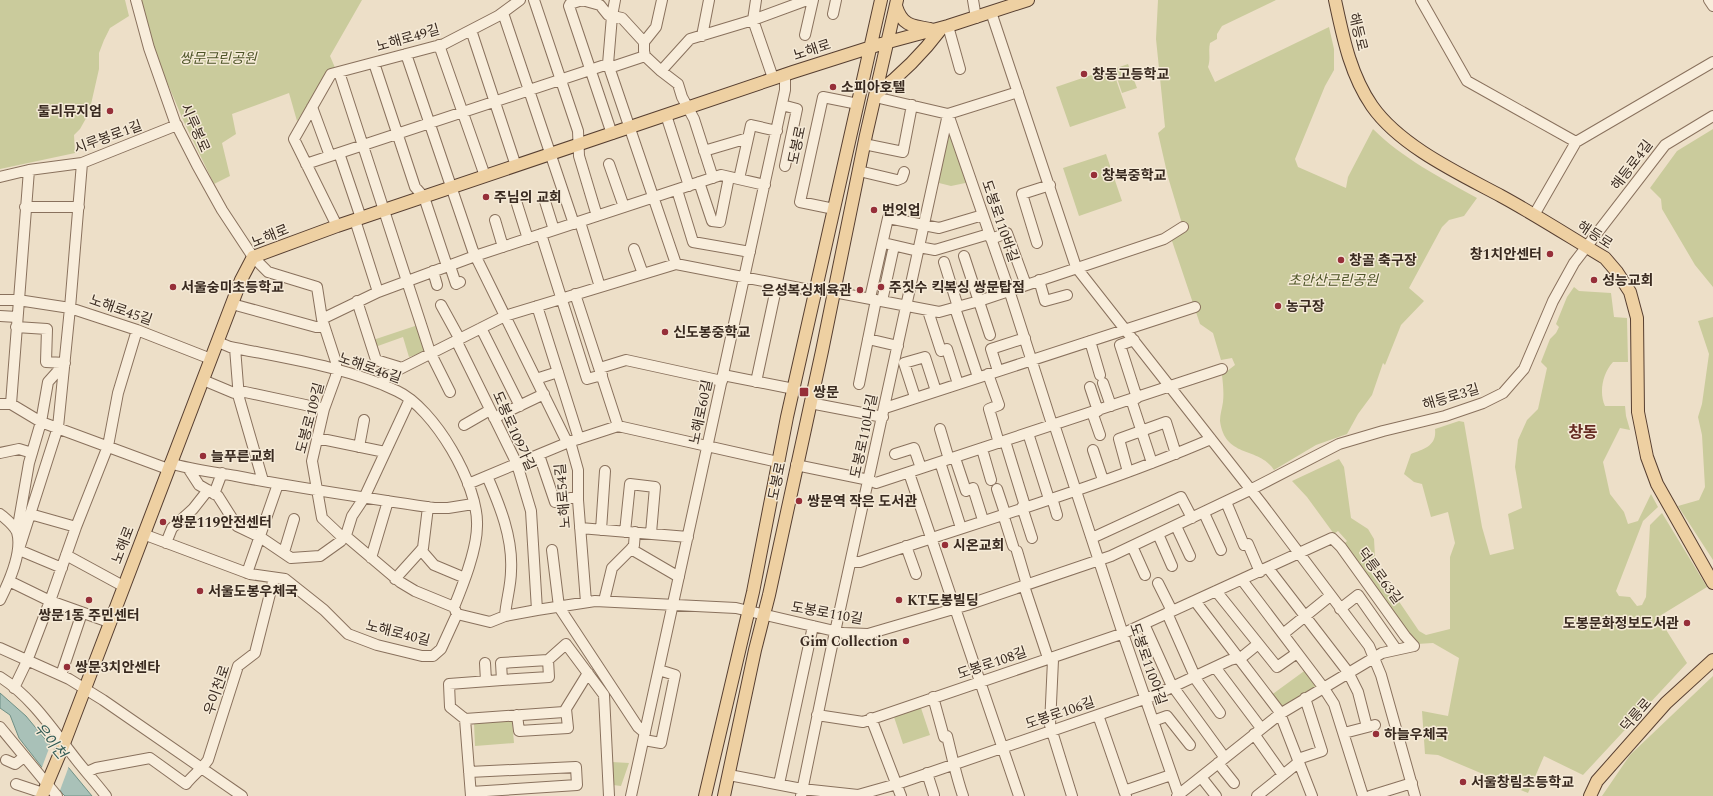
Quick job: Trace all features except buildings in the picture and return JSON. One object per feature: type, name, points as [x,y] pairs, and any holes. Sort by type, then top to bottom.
[{"type":"main road","name":"도봉로","points":[[705,796],[748,611],[778,462],[815,292],[881,0]]},
{"type":"main road","name":"노해로","points":[[45,789],[64,744],[109,622],[232,304],[253,257],[337,226],[612,134],[785,74],[888,42],[976,18],[991,12],[1003,4],[1028,0]]},
{"type":"main road","name":"해등로","points":[[1335,0],[1348,56],[1359,84],[1372,106],[1402,137],[1440,162],[1534,215],[1605,258],[1617,272],[1630,292],[1638,327],[1638,412],[1647,457],[1657,484],[1713,582]]},
{"type":"main road","name":"도봉로","points":[[724,796],[810,404],[864,144],[896,3]]},
{"type":"main road","points":[[876,95],[894,80],[930,43],[940,28],[915,26],[904,21],[899,14],[896,3]]},
{"type":"main road","name":"덕릉로","points":[[1590,796],[1597,781],[1666,702],[1713,660]]},
{"type":"street","name":"시루봉로","points":[[136,0],[149,48],[177,125],[219,204],[253,257]]},
{"type":"street","name":"노해로49길","points":[[337,226],[294,139],[331,74],[439,45],[503,13],[520,0]]},
{"type":"street","points":[[534,0],[578,131],[579,156],[597,216]]},
{"type":"street","points":[[612,134],[589,70],[569,6],[570,4],[579,0],[600,5],[608,15],[622,18],[644,42]]},
{"type":"street","points":[[615,0],[612,16],[608,66],[676,264]]},
{"type":"street","points":[[662,0],[656,27],[644,42],[643,49],[645,56],[678,84],[694,118],[713,178]]},
{"type":"street","points":[[702,36],[709,0]]},
{"type":"street","points":[[756,0],[753,20],[773,78]]},
{"type":"street","points":[[661,71],[690,39],[753,20],[807,0]]},
{"type":"street","points":[[805,36],[813,0]]},
{"type":"street","points":[[833,14],[836,0]]},
{"type":"street","points":[[973,0],[976,18]]},
{"type":"street","points":[[1420,0],[1467,81],[1576,142]]},
{"type":"street","points":[[1709,0],[1713,6]]},
{"type":"street","points":[[991,12],[1050,185],[1076,267],[1211,439],[1369,646],[1381,675],[1415,796]]},
{"type":"street","points":[[503,13],[551,154],[600,287]]},
{"type":"street","points":[[940,28],[960,69]]},
{"type":"street","points":[[471,30],[516,166]]},
{"type":"street","points":[[439,45],[485,176]]},
{"type":"street","name":"노해로54길","points":[[406,54],[428,124],[475,256],[569,442],[578,470],[578,496],[586,602]]},
{"type":"street","points":[[306,164],[589,70],[645,56]]},
{"type":"street","points":[[1534,215],[1576,142],[1713,62]]},
{"type":"street","points":[[374,63],[415,187],[424,197],[447,266],[451,269],[456,284],[460,282]]},
{"type":"street","points":[[339,72],[386,210],[406,281],[431,353],[450,392]]},
{"type":"street","name":"노해로60길","points":[[631,796],[777,131],[785,90],[785,74]]},
{"type":"street","points":[[876,95],[948,114],[1018,92]]},
{"type":"street","name":"도봉로","points":[[834,209],[800,202],[823,97],[858,104]]},
{"type":"street","points":[[932,110],[934,100]]},
{"type":"street","points":[[864,144],[903,151],[912,105]]},
{"type":"street","points":[[782,106],[797,108],[785,166]]},
{"type":"street","points":[[312,107],[335,154],[358,219],[378,292]]},
{"type":"street","name":"도봉로110바길","points":[[948,114],[1009,290],[1099,561]]},
{"type":"street","name":"도봉로110나길","points":[[802,793],[817,715],[948,114]]},
{"type":"street","points":[[666,115],[689,186]]},
{"type":"street","name":"해등로4길","points":[[1588,248],[1665,145],[1713,116]]},
{"type":"street","name":"시루봉로1길","points":[[0,177],[29,170],[82,163],[177,125]]},
{"type":"street","points":[[740,179],[751,125],[777,131]]},
{"type":"street","points":[[704,151],[748,138]]},
{"type":"street","points":[[0,600],[9,582],[58,427],[82,163]]},
{"type":"street","points":[[609,164],[624,207]]},
{"type":"street","points":[[11,404],[29,170]]},
{"type":"street","points":[[859,172],[897,180],[902,178],[904,172]]},
{"type":"street","points":[[232,304],[316,327],[357,301],[406,281],[475,256],[721,175],[765,185]]},
{"type":"street","points":[[699,182],[712,221],[720,222],[729,177]]},
{"type":"street","points":[[1036,243],[1022,194],[1050,185]]},
{"type":"street","points":[[677,190],[693,242],[750,252]]},
{"type":"street","points":[[544,198],[554,230]]},
{"type":"street","points":[[517,204],[528,239]]},
{"type":"street","points":[[25,207],[79,207]]},
{"type":"street","points":[[859,384],[876,299],[882,243],[888,218],[939,228],[983,215]]},
{"type":"street","points":[[495,220],[503,247]]},
{"type":"street","points":[[834,292],[939,312],[979,301],[1076,267],[1164,239],[1183,227]]},
{"type":"street","points":[[882,243],[894,246],[935,250],[1008,233],[1026,285]]},
{"type":"street","points":[[541,234],[560,299],[587,379],[626,360],[723,378],[794,389]]},
{"type":"street","points":[[876,299],[894,246]]},
{"type":"street","name":"해등로3길","points":[[1250,490],[1339,444],[1383,431],[1445,416],[1483,403],[1503,393],[1524,369],[1553,301],[1574,263],[1588,248]]},
{"type":"street","points":[[634,249],[643,274]]},
{"type":"street","points":[[964,256],[990,335]]},
{"type":"street","name":"도봉로109길","points":[[253,257],[268,272],[317,287],[323,323],[336,362],[336,376],[324,409],[312,461],[322,518],[395,579],[415,591],[483,622],[494,621],[504,616],[537,610],[586,602],[604,601],[736,608],[764,615]]},
{"type":"street","points":[[944,262],[978,377]]},
{"type":"street","points":[[381,384],[392,373],[505,316],[676,264],[815,292]]},
{"type":"street","points":[[433,271],[437,285]]},
{"type":"street","points":[[1039,280],[1045,301],[1067,295]]},
{"type":"street","points":[[756,382],[776,284]]},
{"type":"street","points":[[575,294],[618,426]]},
{"type":"street","name":"노해로45길","points":[[0,300],[18,300],[70,308],[137,330],[211,359]]},
{"type":"street","points":[[357,301],[376,360],[402,368]]},
{"type":"street","name":"도봉로109가길","points":[[441,305],[458,336],[456,340],[517,464],[531,511],[537,610]]},
{"type":"street","points":[[537,306],[579,439]]},
{"type":"street","points":[[810,404],[884,412],[915,398],[1195,307]]},
{"type":"street","points":[[928,311],[941,351],[947,349],[958,384]]},
{"type":"street","points":[[0,316],[17,317]]},
{"type":"street","points":[[16,327],[47,329],[46,362],[65,363]]},
{"type":"street","points":[[481,328],[520,406]]},
{"type":"street","points":[[14,688],[27,660],[76,527],[108,446],[118,393],[137,330]]},
{"type":"street","points":[[1025,338],[991,349],[993,372],[999,405],[989,409],[1024,507],[1032,538]]},
{"type":"street","points":[[868,339],[898,346]]},
{"type":"street","points":[[1134,340],[1120,345],[1142,431],[1152,463]]},
{"type":"street","points":[[1090,341],[1101,379],[1111,406]]},
{"type":"street","name":"노해로46길","points":[[218,342],[235,348],[336,370],[381,384],[410,399],[424,413],[447,441],[468,484],[478,524],[477,534],[456,610]]},
{"type":"street","points":[[235,348],[239,393],[263,481]]},
{"type":"street","points":[[915,398],[904,363],[925,357],[936,391]]},
{"type":"street","points":[[18,551],[17,532],[32,453],[41,422],[48,382],[65,363]]},
{"type":"street","points":[[796,465],[869,480],[876,483],[1222,369]]},
{"type":"street","points":[[536,379],[558,372]]},
{"type":"street","points":[[203,380],[234,393],[245,392],[324,409]]},
{"type":"street","points":[[1090,387],[1100,435]]},
{"type":"street","points":[[464,425],[492,414],[520,406],[544,394]]},
{"type":"street","points":[[188,468],[199,485],[222,501],[236,526],[260,537],[291,558],[320,556],[341,541],[344,536],[352,516],[364,498],[410,399]]},
{"type":"street","points":[[0,404],[11,404],[41,422],[169,466],[222,473],[317,492],[428,507],[448,508],[473,504]]},
{"type":"street","points":[[359,447],[364,420]]},
{"type":"street","points":[[1128,472],[1119,439],[1166,422],[1176,454]]},
{"type":"street","points":[[468,484],[569,442],[618,426],[778,462]]},
{"type":"street","points":[[940,429],[948,456],[956,461],[966,491],[972,488],[983,520]]},
{"type":"street","points":[[1028,433],[1057,515]]},
{"type":"street","points":[[317,438],[385,452]]},
{"type":"street","points":[[851,562],[860,562],[1076,490],[1176,454],[1211,439]]},
{"type":"street","points":[[895,454],[914,448],[921,468]]},
{"type":"street","points":[[0,453],[19,449],[32,453]]},
{"type":"street","points":[[982,449],[1004,513],[1047,655],[1053,660],[1050,725],[1072,796]]},
{"type":"street","points":[[1094,450],[1104,480]]},
{"type":"street","points":[[539,455],[555,502],[578,496]]},
{"type":"street","points":[[940,462],[960,528]]},
{"type":"street","points":[[601,530],[605,471]]},
{"type":"street","points":[[909,472],[1019,796]]},
{"type":"street","points":[[166,543],[172,528],[211,492],[222,473]]},
{"type":"street","points":[[487,476],[508,532],[511,556],[511,572],[504,616]]},
{"type":"street","points":[[247,573],[278,484]]},
{"type":"street","points":[[604,601],[612,568],[631,549],[630,484],[655,487],[651,533]]},
{"type":"street","name":"도봉로110길","points":[[764,615],[836,631],[857,634],[878,632],[955,609],[1099,561],[1204,513],[1250,490]]},
{"type":"street","points":[[1092,538],[1181,497],[1192,518]]},
{"type":"street","points":[[371,558],[388,501]]},
{"type":"street","points":[[1226,502],[1244,545],[1248,544],[1264,570],[1305,616],[1348,672],[1358,692],[1371,726],[1344,733]]},
{"type":"street","points":[[395,579],[422,550],[428,507]]},
{"type":"street","points":[[1204,513],[1221,550]]},
{"type":"street","points":[[0,514],[12,524],[17,532]]},
{"type":"street","points":[[30,514],[76,527]]},
{"type":"street","points":[[284,552],[294,519]]},
{"type":"street","points":[[1176,526],[1190,556]]},
{"type":"street","points":[[580,528],[688,537]]},
{"type":"street","name":"노해로40길","points":[[143,534],[247,573],[285,579],[324,610],[348,634],[377,645],[422,656],[433,656],[441,649],[456,610]]},
{"type":"street","points":[[1158,534],[1172,566]]},
{"type":"street","name":"덕릉로63길","points":[[1178,796],[1280,714],[1323,686],[1382,653],[1414,646],[1405,636],[1342,547],[1332,538],[1299,554]]},
{"type":"street","points":[[906,546],[916,574]]},
{"type":"street","points":[[1132,546],[1145,575]]},
{"type":"street","points":[[631,549],[679,577]]},
{"type":"street","points":[[422,550],[434,565],[465,578]]},
{"type":"street","points":[[552,550],[559,607],[644,736],[661,744],[675,674],[659,670]]},
{"type":"street","points":[[18,551],[62,568]]},
{"type":"street","name":"도봉로108길","points":[[817,715],[863,722],[871,718],[1124,633],[1299,554]]},
{"type":"street","name":"노해로","points":[[66,556],[123,586]]},
{"type":"street","name":"도봉로110아길","points":[[1099,561],[1178,796]]},
{"type":"street","name":"우이천로","points":[[87,772],[96,768],[150,758],[186,784],[196,772],[202,768],[208,760],[238,666],[255,653],[274,578]]},
{"type":"street","points":[[1242,580],[1323,686],[1334,704],[1363,796]]},
{"type":"street","points":[[9,582],[50,600],[109,622]]},
{"type":"street","points":[[1158,583],[1194,677],[1220,713]]},
{"type":"street","points":[[1216,591],[1277,667],[1297,653]]},
{"type":"street","name":"덕릉로63길","points":[[1340,608],[1358,595],[1396,650]]},
{"type":"street","points":[[1283,634],[1330,596]]},
{"type":"street","points":[[1195,601],[1280,714],[1312,796]]},
{"type":"street","points":[[61,676],[82,612]]},
{"type":"street","points":[[1144,624],[1173,687],[1221,760],[1234,783]]},
{"type":"street","points":[[779,784],[814,626]]},
{"type":"street","points":[[502,680],[501,663],[548,660],[566,644],[604,695],[608,796]]},
{"type":"street","points":[[1238,659],[1258,644]]},
{"type":"street","points":[[0,648],[61,676],[123,713],[141,728],[202,768],[237,794]]},
{"type":"street","name":"도봉로106길","points":[[729,775],[779,784],[802,793],[858,795],[897,784],[954,763],[1145,699],[1230,660],[1238,659]]},
{"type":"street","points":[[548,660],[549,677],[449,684],[450,707],[465,719],[564,712],[588,673]]},
{"type":"street","points":[[485,663],[486,682]]},
{"type":"street","points":[[1215,667],[1258,731],[1283,775]]},
{"type":"street","points":[[0,677],[14,688],[64,744],[106,796]]},
{"type":"street","points":[[933,697],[944,736],[947,736],[954,763],[954,769],[963,796]]},
{"type":"street","points":[[1257,796],[1270,792],[1283,775],[1300,762],[1301,758],[1322,751],[1305,698]]},
{"type":"street","points":[[517,715],[519,731],[568,728],[566,709]]},
{"type":"street","points":[[1098,715],[1125,794],[1171,775]]},
{"type":"street","points":[[1153,721],[1167,716],[1190,746]]},
{"type":"street","points":[[871,718],[901,796]]},
{"type":"street","points":[[465,719],[469,772],[471,794],[577,785],[576,767],[469,772]]},
{"type":"street","points":[[0,727],[24,757],[45,789]]},
{"type":"street","points":[[6,760],[15,764],[24,757]]},
{"type":"street","points":[[927,773],[934,795]]},
{"type":"street","points":[[1201,777],[1216,796]]},
{"type":"street","points":[[16,784],[45,789],[57,796]]},
{"type":"street","points":[[1370,796],[1412,784]]},
{"type":"green space","points":[[0,0],[125,0],[129,16],[110,28],[104,40],[99,53],[99,69],[89,113],[80,129],[74,135],[75,153],[0,169]]},
{"type":"green space","name":"쌍문근린공원","points":[[140,0],[362,0],[330,56],[336,70],[326,77],[297,121],[289,93],[232,114],[236,134],[222,143],[230,176],[214,184],[184,122],[158,61]]},
{"type":"green space","name":"초안산근린공원","points":[[1158,0],[1276,0],[1222,26],[1217,34],[1217,39],[1210,43],[1209,46],[1208,67],[1215,82],[1329,27],[1334,49],[1334,70],[1325,86],[1295,159],[1298,167],[1346,188],[1348,177],[1373,129],[1409,158],[1477,198],[1464,216],[1449,220],[1442,227],[1409,288],[1424,301],[1401,325],[1385,365],[1383,363],[1372,395],[1358,414],[1347,434],[1316,445],[1274,470],[1268,463],[1260,458],[1235,447],[1228,441],[1223,433],[1220,421],[1223,399],[1222,375],[1235,365],[1232,358],[1221,360],[1213,333],[1200,324],[1171,238],[1183,227],[1168,177],[1158,133],[1165,127],[1156,39]]},
{"type":"green space","points":[[1128,64],[1137,88],[1122,93],[1114,69]]},
{"type":"green space","points":[[1112,68],[1126,108],[1070,127],[1056,87]]},
{"type":"green space","points":[[949,126],[970,182],[951,186],[939,183]]},
{"type":"green space","points":[[1713,129],[1713,287],[1695,265],[1662,209],[1661,199],[1650,188],[1677,151]]},
{"type":"green space","points":[[1106,154],[1122,201],[1079,216],[1063,168]]},
{"type":"green space","points":[[1574,287],[1579,291],[1611,293],[1614,317],[1627,318],[1628,362],[1613,362],[1606,372],[1602,390],[1605,406],[1625,406],[1630,430],[1620,428],[1603,462],[1610,494],[1624,512],[1628,524],[1638,521],[1651,494],[1658,507],[1643,521],[1616,591],[1619,596],[1630,597],[1637,606],[1642,605],[1646,597],[1650,525],[1662,513],[1707,587],[1658,617],[1687,663],[1583,775],[1544,756],[1528,793],[1438,755],[1425,754],[1422,711],[1448,716],[1459,658],[1433,643],[1417,644],[1408,635],[1387,602],[1341,547],[1347,541],[1338,531],[1334,534],[1307,497],[1292,481],[1339,459],[1344,467],[1351,518],[1368,529],[1374,539],[1375,557],[1379,572],[1419,631],[1426,635],[1450,629],[1450,557],[1455,543],[1448,512],[1431,517],[1422,484],[1414,482],[1404,474],[1411,454],[1429,446],[1432,443],[1435,435],[1435,429],[1459,421],[1464,422],[1482,527],[1490,555],[1514,549],[1508,514],[1522,508],[1515,467],[1518,440],[1527,420],[1538,409],[1547,368],[1541,362],[1550,339],[1559,327],[1556,324],[1567,297]]},
{"type":"green space","points":[[1713,317],[1713,560],[1678,506],[1699,500],[1705,487],[1702,435],[1698,417],[1702,404],[1709,354],[1698,321]]},
{"type":"green space","points":[[421,324],[430,350],[409,357],[403,337],[375,347],[373,340]]},
{"type":"green space","points":[[1307,669],[1319,684],[1281,710],[1270,696]]},
{"type":"green space","points":[[1713,676],[1713,796],[1602,796],[1630,755]]},
{"type":"green space","points":[[920,705],[930,735],[903,744],[893,714]]},
{"type":"green space","points":[[512,720],[514,743],[475,746],[474,723]]},
{"type":"green space","points":[[612,762],[629,763],[621,786],[613,785]]},
{"type":"shaded area","name":"우이천","points":[[0,693],[26,716],[92,796],[65,796],[62,793],[19,738],[10,715],[0,708]]},
{"type":"pier","points":[[51,743],[69,766],[59,793],[41,770]]},
{"type":"place","name":"창동고등학교","points":[[1084,74]]},
{"type":"place","name":"소피아호텔","points":[[833,87]]},
{"type":"place","name":"둘리뮤지엄","points":[[110,111]]},
{"type":"place","name":"창북중학교","points":[[1094,175]]},
{"type":"place","name":"주님의 교회","points":[[486,197]]},
{"type":"place","name":"번잇업","points":[[874,210]]},
{"type":"place","name":"창1치안센터","points":[[1550,254]]},
{"type":"place","name":"창골 축구장","points":[[1341,260]]},
{"type":"place","name":"성능교회","points":[[1594,280]]},
{"type":"place","name":"서울숭미초등학교","points":[[173,287]]},
{"type":"place","name":"주짓수 킥복싱 쌍문탑점","points":[[881,287]]},
{"type":"place","name":"은성복싱체육관","points":[[860,290]]},
{"type":"place","name":"농구장","points":[[1278,306]]},
{"type":"place","name":"신도봉중학교","points":[[665,332]]},
{"type":"place","name":"쌍문","points":[[804,392]]},
{"type":"place","name":"늘푸른교회","points":[[203,456]]},
{"type":"place","name":"쌍문역 작은 도서관","points":[[799,501]]},
{"type":"place","name":"쌍문119안전센터","points":[[163,522]]},
{"type":"place","name":"시온교회","points":[[945,545]]},
{"type":"place","name":"서울도봉우체국","points":[[200,591]]},
{"type":"place","name":"쌍문1동 주민센터","points":[[89,600]]},
{"type":"place","name":"KT도봉빌딩","points":[[899,600]]},
{"type":"place","name":"도봉문화정보도서관","points":[[1687,623]]},
{"type":"place","name":"Gim Collection","points":[[906,641]]},
{"type":"place","name":"쌍문3치안센타","points":[[67,667]]},
{"type":"place","name":"하늘우체국","points":[[1376,734]]},
{"type":"place","name":"서울창림초등학교","points":[[1463,782]]},
{"type":"district","name":"창동","points":[[1583,433]]}]
